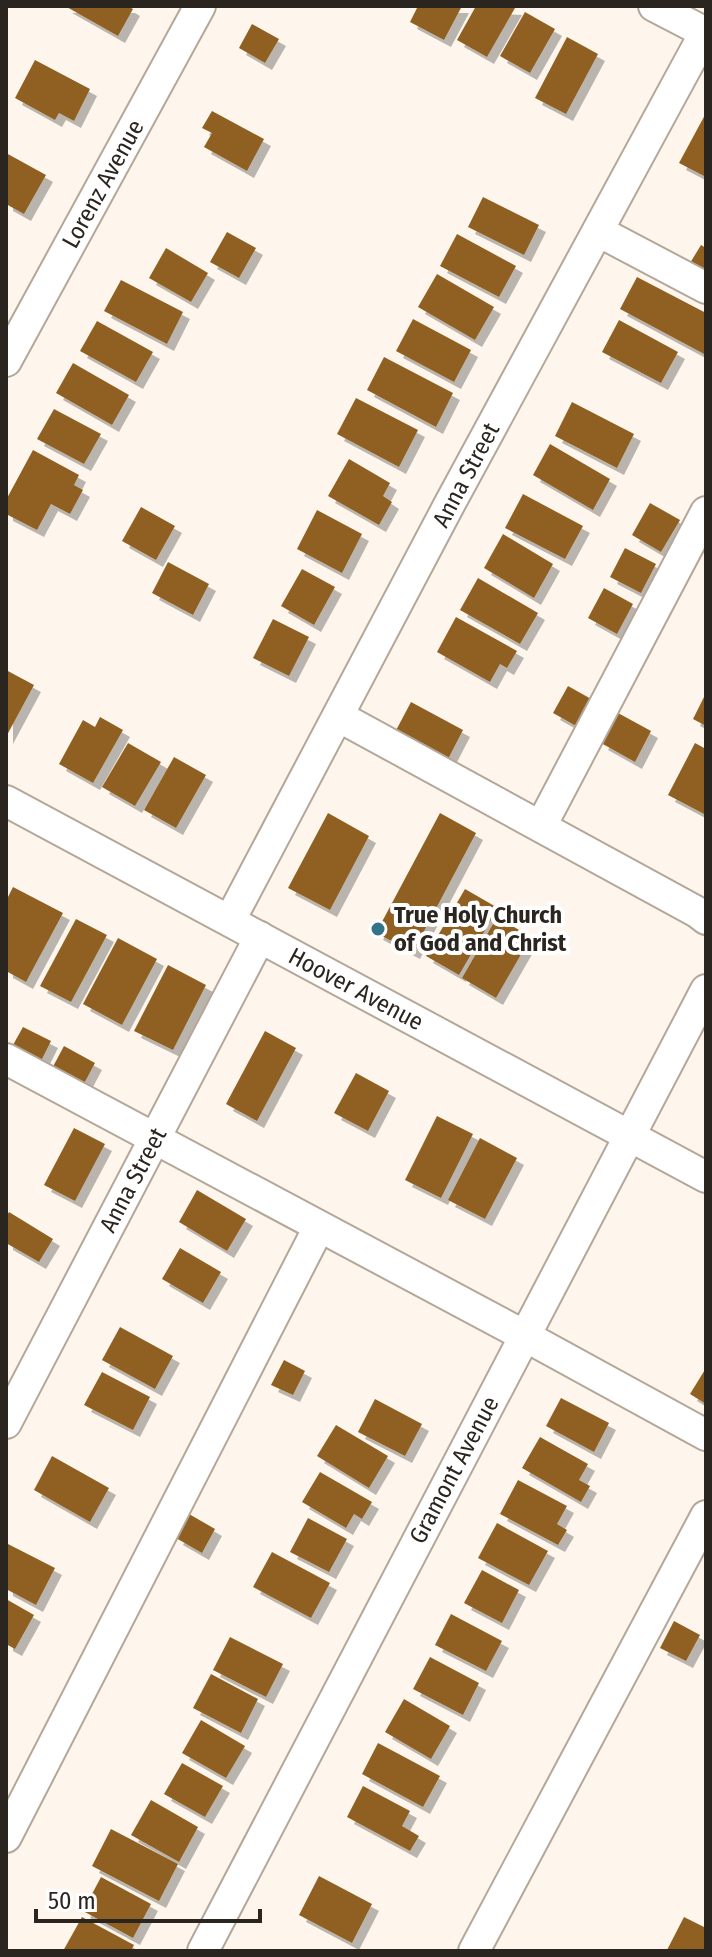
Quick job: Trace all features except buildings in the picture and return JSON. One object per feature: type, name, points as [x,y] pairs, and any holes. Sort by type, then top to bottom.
[{"type":"street","name":"Lorenz Avenue","points":[[6,361],[200,6]]},
{"type":"street","points":[[654,6],[706,33]]},
{"type":"street","name":"Anna Street","points":[[230,920],[706,33]]},
{"type":"street","points":[[598,231],[706,288]]},
{"type":"street","points":[[541,826],[706,512]]},
{"type":"street","points":[[338,716],[706,919]]},
{"type":"street","name":"Hoover Avenue","points":[[6,801],[706,1177]]},
{"type":"street","name":"Anna Street","points":[[6,1423],[260,937]]},
{"type":"street","name":"Gramont Avenue","points":[[203,1951],[706,990]]},
{"type":"street","points":[[6,1059],[706,1435]]},
{"type":"street","points":[[6,1837],[319,1227]]},
{"type":"street","points":[[474,1951],[706,1516]]},
{"type":"place","name":"True Holy Church of God and Christ","points":[[378,929]]}]
